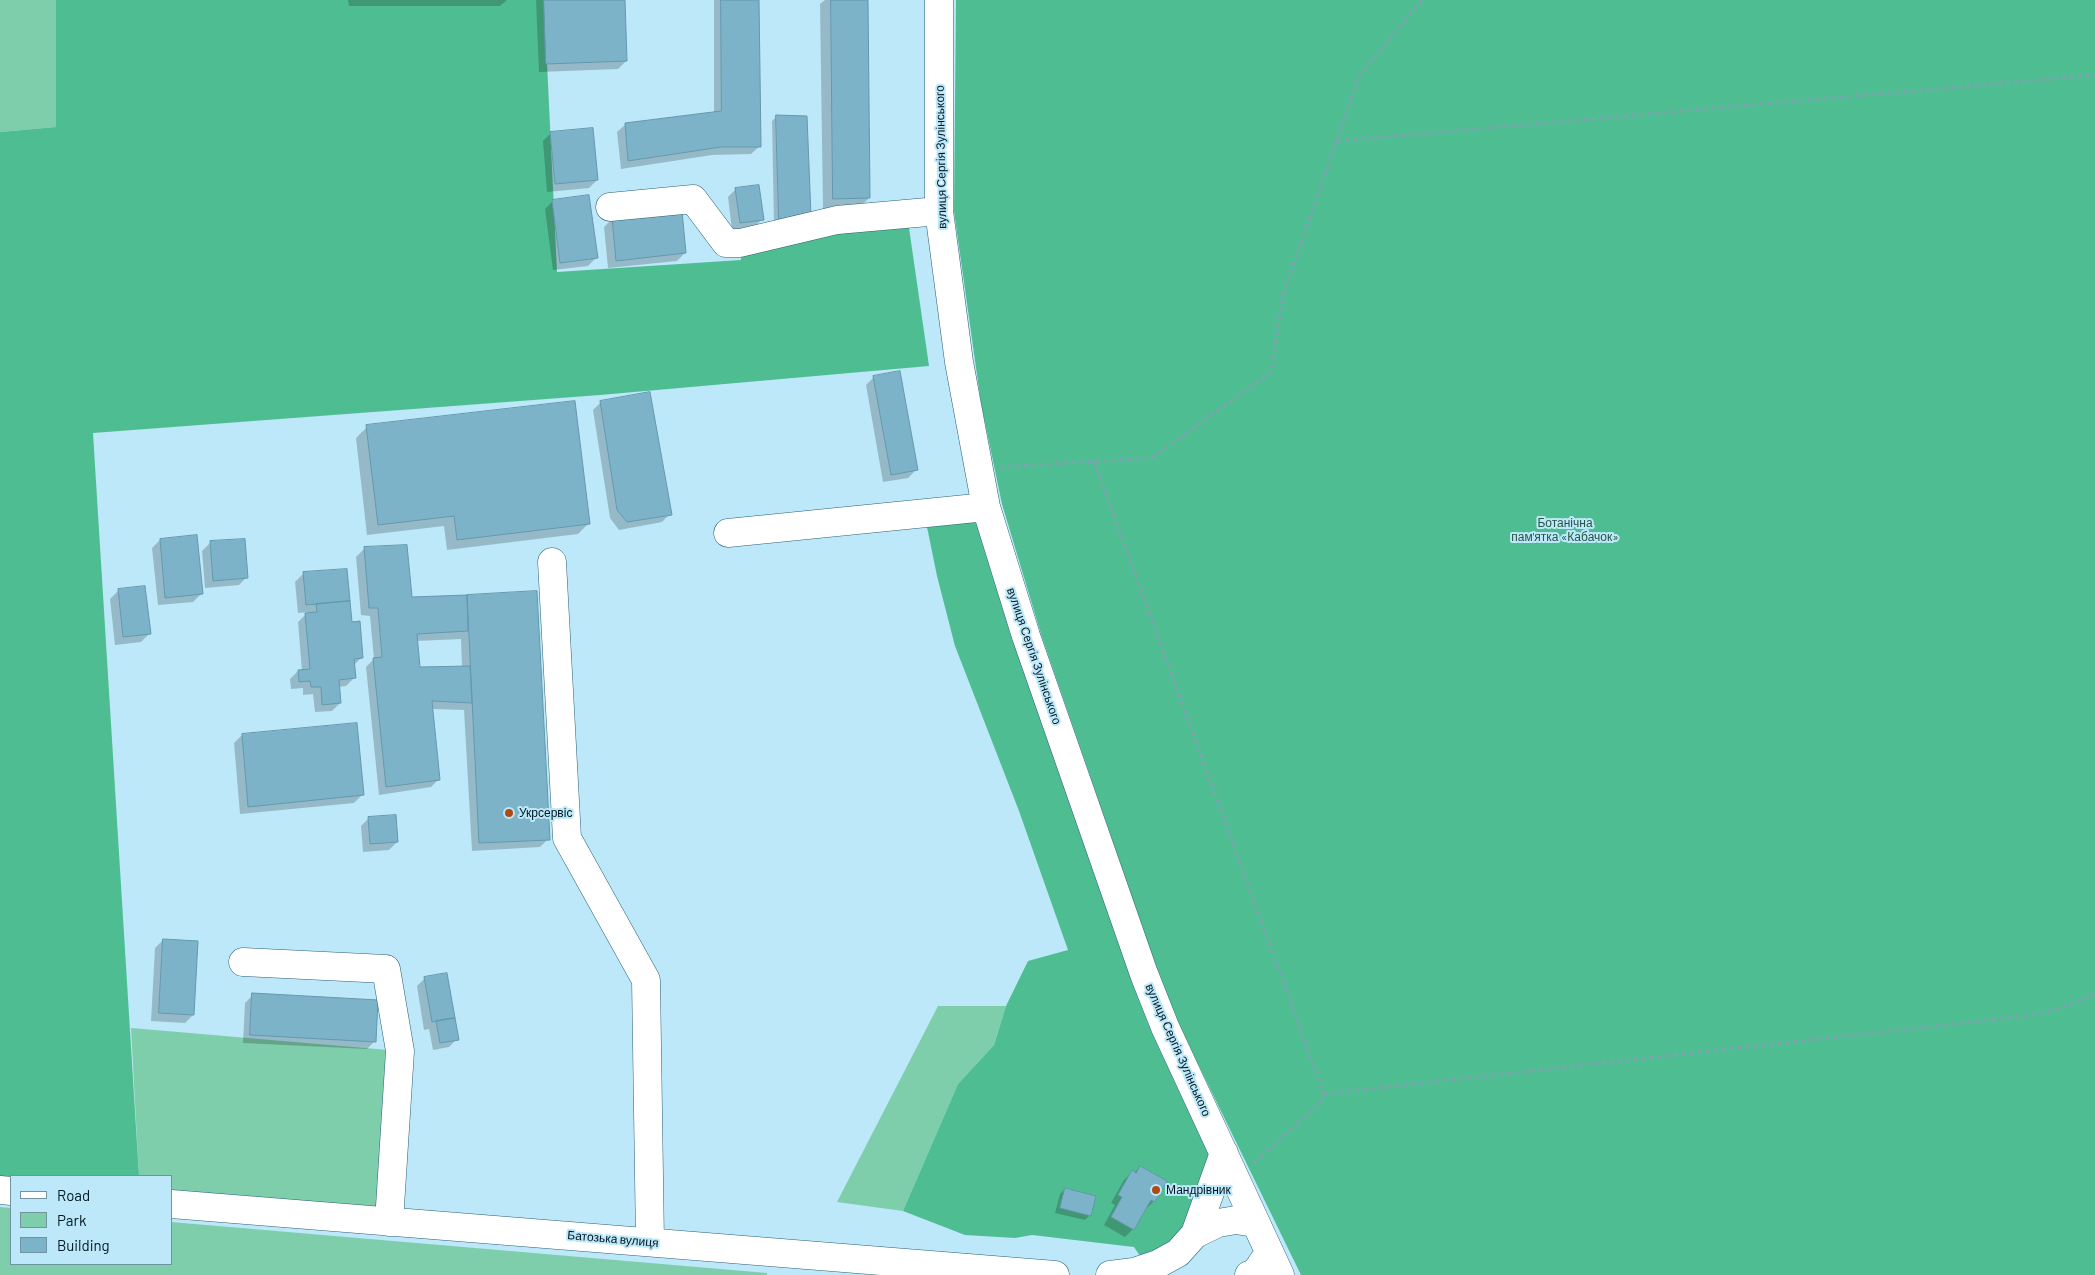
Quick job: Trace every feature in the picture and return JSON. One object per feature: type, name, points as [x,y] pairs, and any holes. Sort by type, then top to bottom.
[{"type":"street","name":"вулиця Сергія Зулінського","points":[[939,0],[939,211],[959,362],[986,507],[1026,636],[1144,974],[1165,1027],[1275,1264]]},
{"type":"street","points":[[610,207],[693,199],[726,243],[740,243],[837,220],[939,211]]},
{"type":"street","points":[[728,533],[986,507]]},
{"type":"street","points":[[552,562],[567,838],[646,980],[650,1242]]},
{"type":"street","points":[[243,962],[386,969],[400,1051],[389,1222]]},
{"type":"street","points":[[1110,1275],[1134,1272],[1158,1264],[1178,1253],[1195,1234],[1224,1152]]},
{"type":"street","name":"Батозька вулиця","points":[[172,1204],[650,1242],[816,1265],[1055,1275]]},
{"type":"street","points":[[1195,1234],[1218,1223],[1236,1220],[1255,1223]]},
{"type":"street","points":[[1249,1275],[1275,1264]]},
{"type":"path","points":[[979,470],[1024,464],[1152,458],[1271,372],[1283,295],[1359,76],[1422,0]]},
{"type":"path","points":[[1337,141],[2095,75]]},
{"type":"path","points":[[1094,461],[1324,1094],[1320,1102],[1236,1179]]},
{"type":"path","points":[[1324,1094],[2025,1016],[2056,1010],[2095,994]]},
{"type":"green space","points":[[0,0],[56,0],[56,127],[0,132]]},
{"type":"green space","points":[[56,0],[544,0],[557,272],[741,260],[740,243],[907,214],[929,366],[600,395],[93,433],[139,1175],[10,1175],[10,1191],[0,1190],[0,132],[56,127]]},
{"type":"green space","name":"Ботанічна пам'ятка «Кабачок»","points":[[956,0],[2095,0],[2095,1275],[1301,1275],[1177,1021],[1157,969],[1041,634],[1002,504],[981,403],[954,211]]},
{"type":"green space","points":[[986,507],[1224,1153],[1195,1234],[1142,1259],[1134,1247],[1032,1235],[1015,1238],[965,1235],[903,1211],[958,1084],[994,1045],[1006,1006],[1028,961],[1068,950],[1019,811],[955,646],[937,576],[926,522]]},
{"type":"green space","points":[[938,1006],[1006,1006],[994,1045],[958,1084],[903,1211],[837,1202]]},
{"type":"green space","points":[[131,1028],[400,1051],[389,1222],[172,1204],[172,1175],[139,1175]]},
{"type":"green space","points":[[0,1207],[10,1208],[10,1265],[172,1265],[172,1222],[767,1273],[767,1275],[0,1275]]},
{"type":"building","points":[[544,0],[625,0],[627,61],[546,64]]},
{"type":"building","points":[[721,0],[759,0],[761,147],[721,147],[628,161],[625,123],[721,111]]},
{"type":"building","points":[[831,0],[868,0],[870,198],[833,199]]},
{"type":"building","points":[[776,115],[807,116],[811,216],[779,220]]},
{"type":"building","points":[[593,128],[598,180],[555,184],[550,132]]},
{"type":"building","points":[[759,185],[764,220],[740,223],[735,188]]},
{"type":"building","points":[[589,195],[598,258],[560,263],[552,200]]},
{"type":"building","points":[[682,211],[686,253],[616,261],[612,218]]},
{"type":"building","points":[[900,371],[918,470],[891,475],[873,376]]},
{"type":"building","points":[[650,392],[672,515],[627,522],[617,510],[600,401]]},
{"type":"building","points":[[575,401],[590,524],[457,540],[454,516],[378,525],[366,425]]},
{"type":"building","points":[[197,535],[203,594],[165,598],[160,539]]},
{"type":"building","points":[[245,539],[248,578],[213,581],[210,541]]},
{"type":"building","points":[[407,545],[412,597],[467,595],[468,631],[417,634],[420,667],[470,666],[472,703],[432,701],[440,780],[386,787],[373,658],[382,657],[378,608],[369,608],[364,547]]},
{"type":"building","points":[[347,569],[350,601],[306,605],[303,572]]},
{"type":"building","points":[[145,586],[151,634],[123,637],[118,589]]},
{"type":"building","points":[[537,591],[550,840],[479,843],[467,595]]},
{"type":"building","points":[[350,601],[352,622],[360,621],[363,658],[354,659],[356,678],[339,680],[341,703],[322,705],[321,687],[311,687],[310,681],[299,682],[298,670],[310,669],[305,613],[317,612],[316,604]]},
{"type":"building","points":[[357,723],[364,795],[248,807],[242,734]]},
{"type":"building","points":[[396,815],[398,842],[370,844],[368,817]]},
{"type":"building","points":[[163,939],[198,941],[194,1015],[159,1013]]},
{"type":"building","points":[[447,973],[455,1018],[432,1022],[424,977]]},
{"type":"building","points":[[252,993],[378,1000],[376,1042],[250,1035]]},
{"type":"building","points":[[455,1018],[459,1040],[440,1043],[436,1021]]},
{"type":"building","points":[[1140,1166],[1167,1181],[1155,1202],[1151,1200],[1134,1230],[1111,1217],[1122,1197],[1118,1195],[1132,1170],[1136,1173]]},
{"type":"building","points":[[1065,1188],[1096,1196],[1091,1216],[1060,1208]]},
{"type":"place","name":"Укрсервіс","points":[[509,813]]},
{"type":"place","name":"Мандрівник","points":[[1156,1190]]}]
